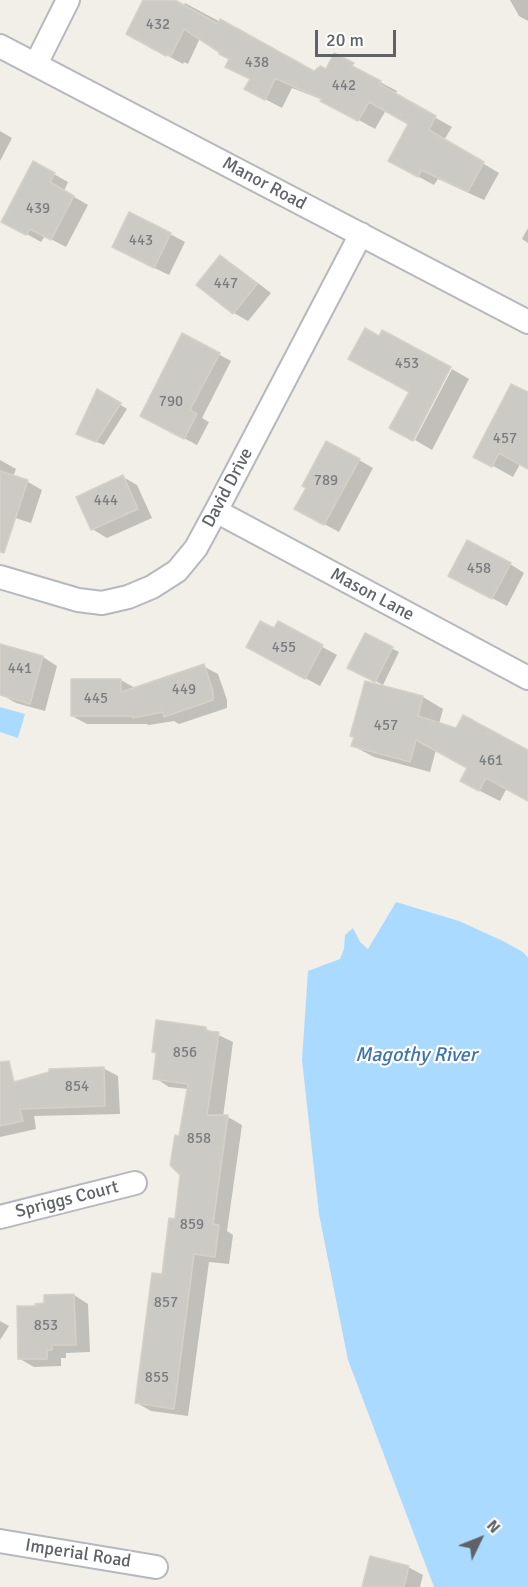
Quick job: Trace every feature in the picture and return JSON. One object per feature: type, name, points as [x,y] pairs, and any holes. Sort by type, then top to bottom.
[{"type":"street","points":[[36,64],[68,0]]},
{"type":"street","name":"Manor Road","points":[[0,46],[528,322]]},
{"type":"street","name":"David Drive","points":[[0,577],[78,600],[102,603],[128,597],[152,587],[177,571],[196,548],[361,234]]},
{"type":"street","name":"Mason Lane","points":[[216,511],[528,678]]},
{"type":"street","name":"Spriggs Court","points":[[0,1217],[135,1183]]},
{"type":"street","name":"Imperial Road","points":[[0,1541],[156,1567]]},
{"type":"water","points":[[0,707],[25,714],[18,738],[0,732]]},
{"type":"water","name":"Magothy River","points":[[396,902],[459,921],[503,941],[523,952],[528,958],[528,1587],[434,1587],[348,1360],[319,1214],[302,1060],[308,971],[340,959],[344,949],[345,935],[353,928],[360,942],[368,949]]},
{"type":"building","points":[[143,0],[175,0],[218,24],[220,19],[314,71],[320,66],[326,69],[334,53],[354,63],[352,66],[381,81],[379,84],[436,116],[429,130],[484,162],[468,192],[421,170],[418,177],[388,161],[408,124],[369,102],[358,121],[320,101],[322,99],[275,79],[265,100],[244,89],[250,79],[225,67],[229,59],[184,29],[171,56],[167,54],[166,56],[126,34]]},
{"type":"building","points":[[33,161],[55,173],[50,182],[74,196],[51,240],[30,229],[26,235],[1,222]]},
{"type":"building","points":[[129,212],[171,233],[154,268],[112,247]]},
{"type":"building","points":[[220,255],[257,284],[233,314],[196,285]]},
{"type":"building","points":[[365,328],[379,336],[382,330],[451,367],[413,441],[389,428],[409,392],[348,359]]},
{"type":"building","points":[[182,333],[220,353],[190,410],[197,414],[184,439],[140,416]]},
{"type":"building","points":[[511,384],[528,392],[528,469],[499,453],[492,467],[473,457]]},
{"type":"building","points":[[97,389],[121,403],[96,442],[76,434]]},
{"type":"building","points":[[326,441],[360,459],[324,525],[294,509],[306,488],[302,486]]},
{"type":"building","points":[[0,471],[28,480],[4,553],[0,552]]},
{"type":"building","points":[[123,475],[138,509],[91,530],[76,497]]},
{"type":"building","points":[[467,540],[511,563],[492,599],[448,576]]},
{"type":"building","points":[[260,621],[274,628],[278,621],[323,645],[305,679],[246,647]]},
{"type":"building","points":[[365,633],[393,647],[375,682],[347,668]]},
{"type":"building","points":[[0,644],[43,656],[30,704],[0,695]]},
{"type":"building","points":[[204,664],[213,691],[213,700],[164,717],[163,712],[133,718],[133,716],[71,716],[71,679],[121,679],[121,692]]},
{"type":"building","points":[[365,681],[423,696],[418,716],[456,728],[463,715],[528,750],[528,801],[486,778],[479,791],[460,781],[467,768],[416,740],[410,762],[351,746],[354,737],[350,736]]},
{"type":"building","points":[[156,1020],[206,1027],[206,1031],[219,1032],[207,1115],[228,1115],[213,1224],[219,1225],[215,1257],[194,1254],[174,1409],[135,1403],[152,1273],[162,1274],[169,1218],[175,1219],[180,1175],[170,1165],[175,1135],[179,1136],[188,1084],[153,1079],[156,1053],[152,1052]]},
{"type":"building","points":[[9,1061],[14,1082],[49,1072],[49,1069],[104,1067],[105,1106],[20,1109],[23,1121],[0,1126],[0,1062]]},
{"type":"building","points":[[74,1294],[76,1345],[52,1345],[52,1350],[47,1350],[47,1359],[18,1359],[17,1306],[36,1306],[35,1304],[44,1303],[44,1295]]},
{"type":"building","points":[[370,1556],[409,1566],[404,1587],[362,1587]]}]
